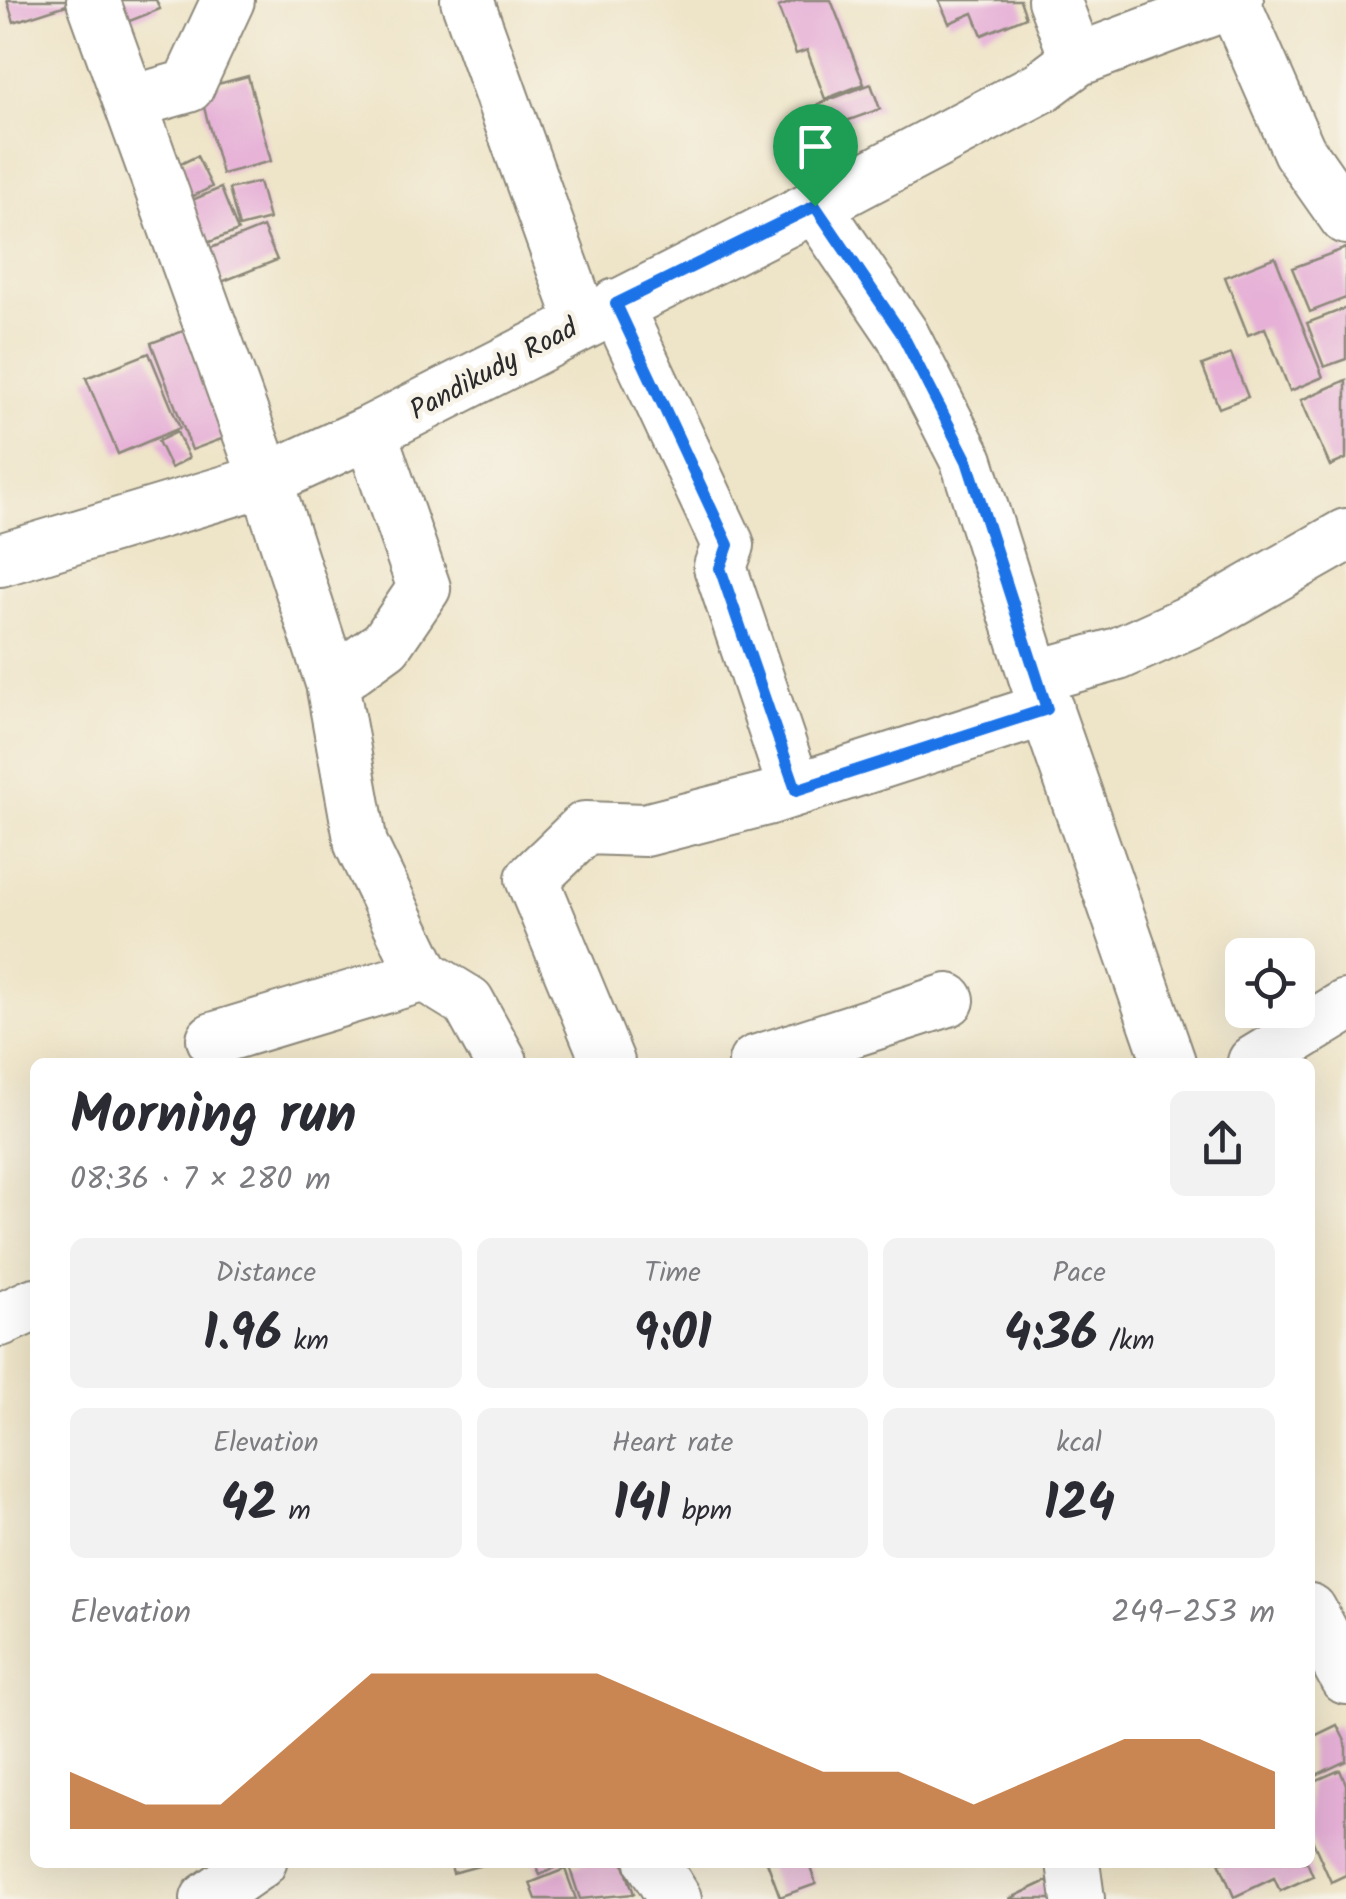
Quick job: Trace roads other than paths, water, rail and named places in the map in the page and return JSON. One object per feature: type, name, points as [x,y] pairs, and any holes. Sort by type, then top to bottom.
[{"type":"street","points":[[93,0],[266,480],[332,683],[361,844],[424,975],[468,1002],[499,1058]]},
{"type":"street","points":[[132,102],[188,86],[228,0]]},
{"type":"street","points":[[468,0],[599,313],[728,545],[720,568],[796,790]]},
{"type":"street","points":[[1054,0],[1077,60]]},
{"type":"street","points":[[1235,1],[1299,151],[1346,218]]},
{"type":"street","name":"Pandikudy Road","points":[[4,546],[266,480],[370,432],[815,206],[1041,87],[1077,60],[1235,1]]},
{"type":"street","points":[[815,206],[902,334],[967,461],[1041,693],[1168,1058]]},
{"type":"street","points":[[332,683],[386,644],[424,588],[370,432]]},
{"type":"street","points":[[606,1058],[532,879],[585,828],[645,830],[796,790],[1041,693],[1211,612],[1346,534]]},
{"type":"street","points":[[213,1040],[424,975]]},
{"type":"street","points":[[767,1058],[948,1000]]},
{"type":"street","points":[[1261,1058],[1346,1006]]},
{"type":"street","points":[[0,1320],[30,1306]]},
{"type":"street","points":[[1315,1619],[1346,1678]]},
{"type":"street","points":[[207,1899],[251,1868]]},
{"type":"street","points":[[656,1868],[675,1899]]},
{"type":"street","points":[[1075,1868],[1078,1899]]}]
